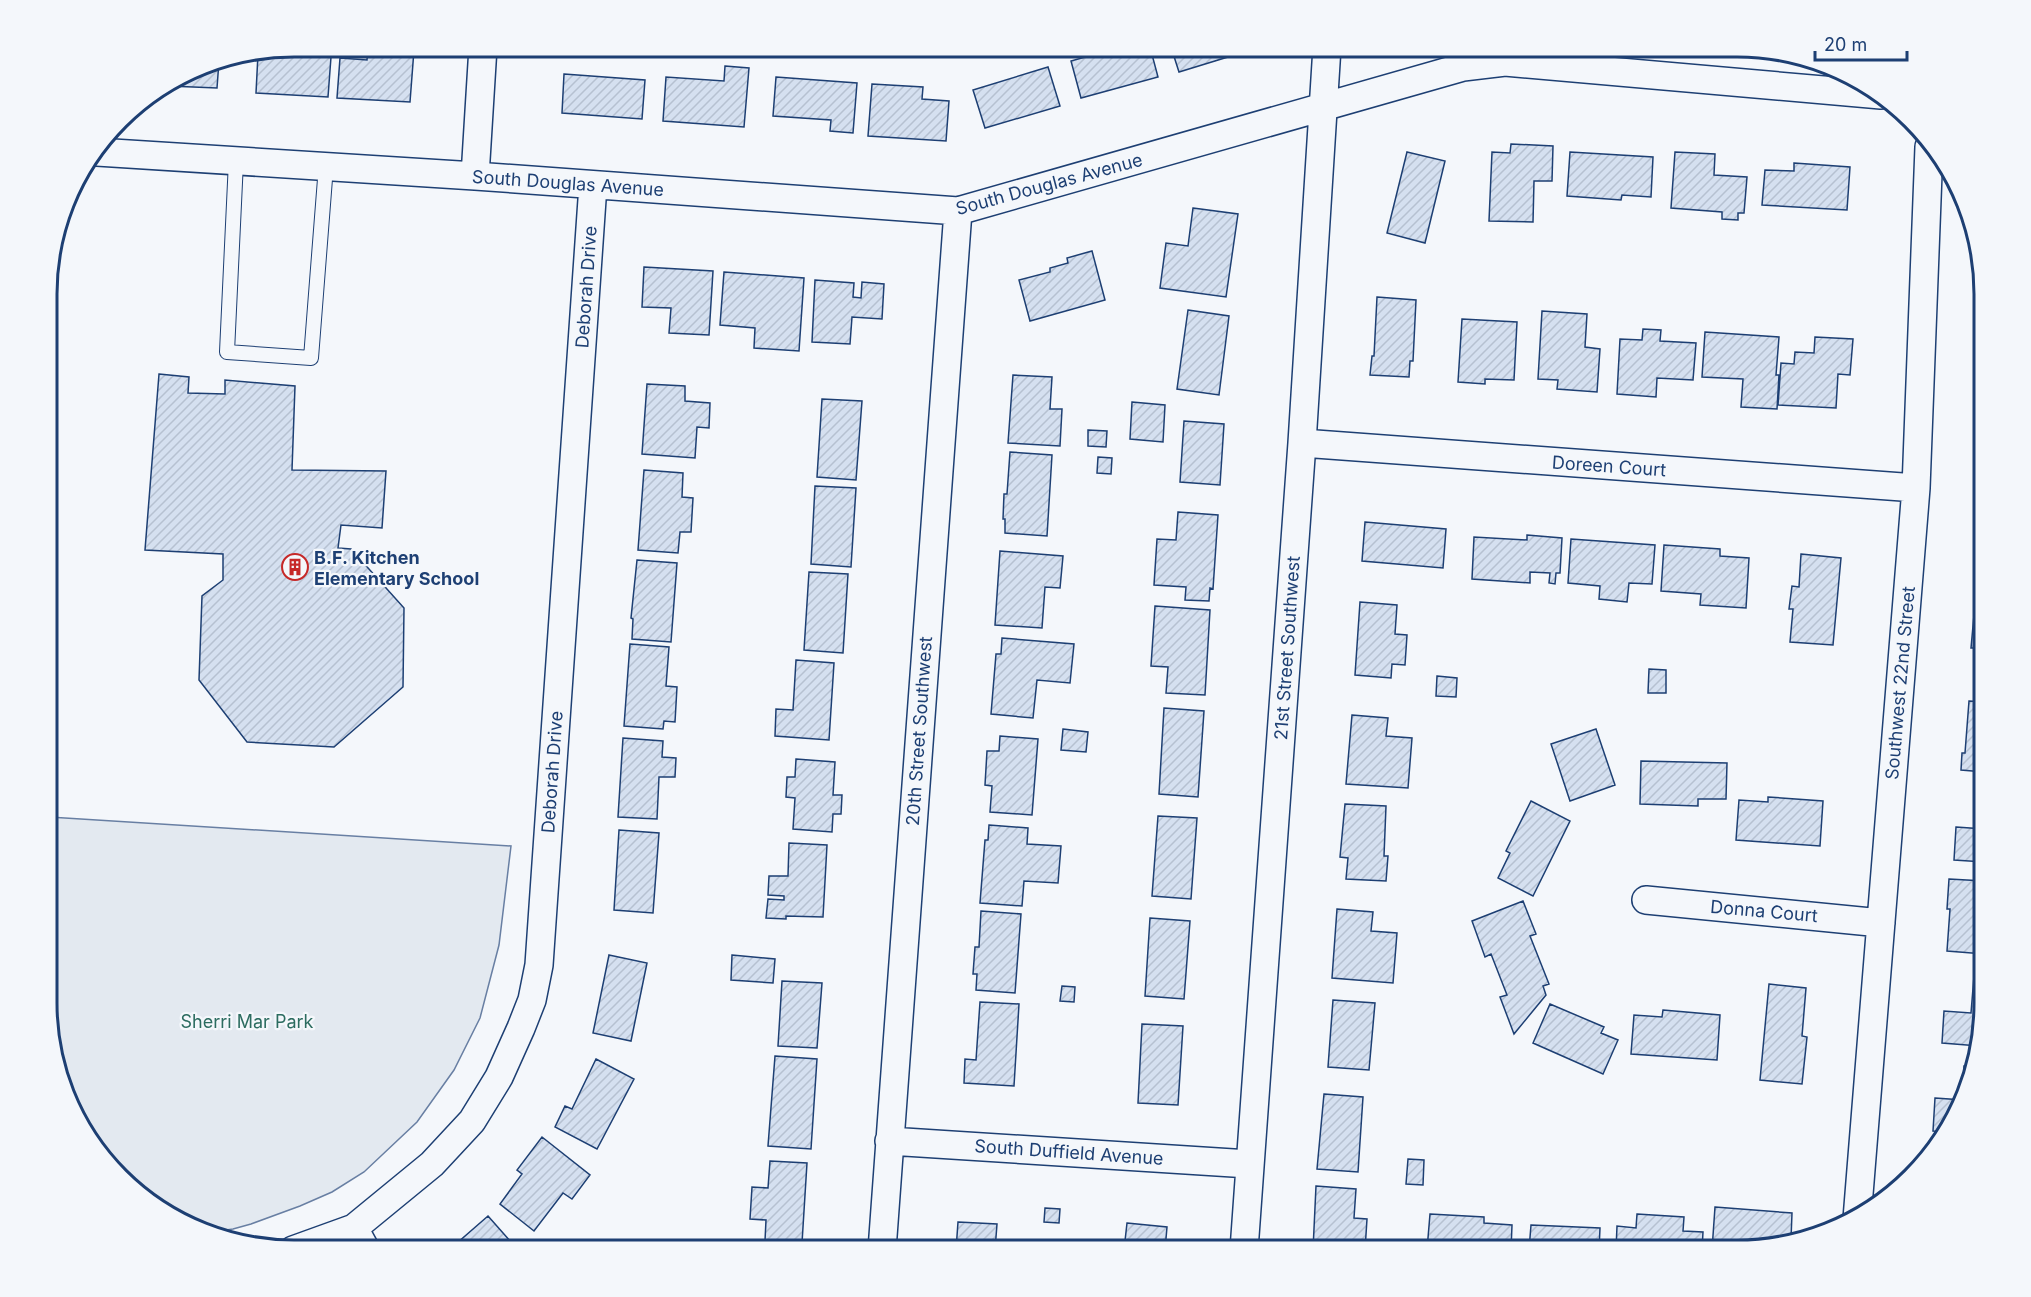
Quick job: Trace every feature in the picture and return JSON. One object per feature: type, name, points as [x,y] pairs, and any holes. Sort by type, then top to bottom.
[{"type":"street","points":[[475,176],[482,57]]},
{"type":"street","name":"21st Street Southwest","points":[[1245,1240],[1302,443],[1326,57]]},
{"type":"street","name":"South Douglas Avenue","points":[[107,148],[236,161],[958,211],[1463,67],[1505,62],[1581,67],[1863,93]]},
{"type":"street","name":"Southwest 22nd Street","points":[[1858,1207],[1916,488],[1929,155]]},
{"type":"street","name":"Deborah Drive","points":[[360,1239],[472,1121],[499,1077],[532,1000],[539,965],[593,185]]},
{"type":"street","name":"20th Street Southwest","points":[[883,1240],[958,211]]},
{"type":"street","name":"Doreen Court","points":[[1302,443],[1916,488]]},
{"type":"street","name":"Donna Court","points":[[1646,900],[1881,923]]},
{"type":"street","name":"South Duffield Avenue","points":[[889,1141],[1249,1164]]},
{"type":"lane","points":[[236,161],[227,352],[311,358],[326,166]]},
{"type":"green space","name":"Sherri Mar Park","points":[[57,818],[511,846],[499,945],[480,1018],[454,1070],[417,1122],[364,1172],[332,1192],[300,1206],[226,1230],[189,1216],[162,1200],[126,1171],[97,1135],[75,1094],[65,1065],[58,1019]]},
{"type":"building","points":[[331,57],[328,97],[256,93],[258,60]]},
{"type":"building","points":[[367,57],[413,57],[410,102],[337,98],[340,58],[367,60]]},
{"type":"building","points":[[1085,57],[1153,57],[1158,77],[1081,98],[1071,61]]},
{"type":"building","points":[[1174,57],[1228,57],[1179,72]]},
{"type":"building","points":[[725,66],[749,68],[744,127],[663,121],[666,77],[724,81]]},
{"type":"building","points":[[1048,67],[1060,106],[985,128],[973,90]]},
{"type":"building","points":[[218,70],[217,88],[179,86]]},
{"type":"building","points":[[564,74],[645,80],[642,119],[562,113]]},
{"type":"building","points":[[776,77],[857,83],[853,133],[830,131],[831,120],[773,116]]},
{"type":"building","points":[[872,84],[923,87],[922,99],[949,101],[946,141],[868,136]]},
{"type":"building","points":[[1511,144],[1553,146],[1552,181],[1534,181],[1533,222],[1489,221],[1492,152],[1510,153]]},
{"type":"building","points":[[1407,152],[1445,161],[1425,243],[1387,233]]},
{"type":"building","points":[[1570,152],[1653,157],[1651,197],[1622,195],[1621,200],[1567,196]]},
{"type":"building","points":[[1675,152],[1715,154],[1714,175],[1747,177],[1744,213],[1738,213],[1738,220],[1722,219],[1722,212],[1671,208]]},
{"type":"building","points":[[1794,163],[1850,167],[1847,210],[1762,205],[1765,170],[1794,171]]},
{"type":"building","points":[[1193,208],[1238,214],[1226,297],[1160,288],[1166,243],[1188,246]]},
{"type":"building","points":[[1092,251],[1105,300],[1030,321],[1019,280],[1050,272],[1050,268],[1068,263],[1067,258]]},
{"type":"building","points":[[644,267],[713,271],[709,335],[669,333],[671,308],[642,307]]},
{"type":"building","points":[[724,272],[804,278],[799,351],[754,348],[755,328],[720,325]]},
{"type":"building","points":[[815,280],[854,283],[853,297],[861,298],[862,282],[884,284],[882,319],[852,317],[850,344],[812,342]]},
{"type":"building","points":[[1377,297],[1416,300],[1413,361],[1410,361],[1409,377],[1370,375],[1372,356],[1374,356]]},
{"type":"building","points":[[1188,310],[1229,316],[1219,395],[1177,389]]},
{"type":"building","points":[[1542,311],[1587,314],[1585,347],[1600,349],[1597,392],[1557,389],[1558,380],[1538,379]]},
{"type":"building","points":[[1462,319],[1517,322],[1514,380],[1485,379],[1485,384],[1458,382]]},
{"type":"building","points":[[1643,329],[1661,330],[1660,341],[1696,343],[1693,380],[1657,378],[1656,397],[1617,394],[1620,339],[1642,340]]},
{"type":"building","points":[[1705,332],[1779,337],[1776,375],[1779,375],[1777,409],[1741,407],[1743,379],[1702,377]]},
{"type":"building","points":[[1815,337],[1853,339],[1850,375],[1838,374],[1836,408],[1778,405],[1781,363],[1794,364],[1795,352],[1814,353]]},
{"type":"building","name":"B.F. Kitchen Elementary School","points":[[159,374],[189,377],[188,393],[225,394],[225,380],[295,386],[292,470],[386,471],[382,528],[341,525],[338,548],[351,549],[404,608],[403,687],[334,747],[247,742],[199,680],[202,596],[223,580],[223,554],[145,550]]},
{"type":"building","points":[[1013,375],[1052,377],[1050,409],[1062,409],[1060,446],[1008,443]]},
{"type":"building","points":[[647,384],[685,386],[685,401],[710,403],[709,428],[697,427],[695,458],[642,454]]},
{"type":"building","points":[[822,399],[862,401],[856,480],[817,477]]},
{"type":"building","points":[[1132,402],[1165,405],[1163,442],[1130,439]]},
{"type":"building","points":[[1184,421],[1224,424],[1220,485],[1180,482]]},
{"type":"building","points":[[1088,430],[1107,431],[1106,447],[1088,446]]},
{"type":"building","points":[[1010,452],[1052,455],[1047,536],[1005,533],[1004,494],[1007,494]]},
{"type":"building","points":[[1098,457],[1112,458],[1111,474],[1097,473]]},
{"type":"building","points":[[644,470],[683,473],[682,497],[693,498],[691,532],[680,532],[678,553],[638,550]]},
{"type":"building","points":[[815,486],[856,488],[851,567],[811,564]]},
{"type":"building","points":[[1178,512],[1218,515],[1213,589],[1210,588],[1209,601],[1185,600],[1186,587],[1154,585],[1157,539],[1176,540]]},
{"type":"building","points":[[1365,522],[1446,529],[1443,568],[1362,561]]},
{"type":"building","points":[[1527,535],[1562,538],[1560,573],[1556,573],[1555,584],[1549,583],[1550,573],[1530,572],[1530,583],[1472,579],[1474,537],[1527,540]]},
{"type":"building","points":[[1571,539],[1655,545],[1652,584],[1629,583],[1627,602],[1599,599],[1600,586],[1568,583]]},
{"type":"building","points":[[1664,545],[1720,549],[1720,556],[1749,558],[1746,608],[1700,605],[1701,594],[1661,591]]},
{"type":"building","points":[[1000,551],[1063,556],[1060,588],[1045,587],[1042,628],[995,625]]},
{"type":"building","points":[[1801,554],[1841,558],[1833,645],[1790,642],[1793,609],[1789,609],[1792,586],[1799,587]]},
{"type":"building","points":[[637,560],[677,563],[671,642],[632,639],[633,619],[631,618]]},
{"type":"building","points":[[809,572],[848,574],[843,653],[804,650]]},
{"type":"building","points":[[1360,602],[1397,605],[1395,634],[1407,635],[1405,665],[1392,664],[1391,678],[1355,675]]},
{"type":"building","points":[[1155,606],[1210,610],[1205,695],[1166,693],[1168,667],[1151,666]]},
{"type":"building","points":[[1974,615],[1974,648],[1971,648]]},
{"type":"building","points":[[1002,638],[1074,644],[1070,683],[1037,680],[1033,718],[991,714],[996,654],[1001,654]]},
{"type":"building","points":[[630,644],[669,647],[666,686],[677,687],[675,722],[664,721],[663,729],[624,726]]},
{"type":"building","points":[[796,660],[834,663],[829,740],[775,736],[776,709],[793,710]]},
{"type":"building","points":[[1649,669],[1666,670],[1666,693],[1648,693]]},
{"type":"building","points":[[1437,676],[1457,678],[1456,697],[1436,696]]},
{"type":"building","points":[[1969,701],[1974,701],[1974,771],[1961,770],[1962,753],[1965,753]]},
{"type":"building","points":[[1164,708],[1204,711],[1198,797],[1159,794]]},
{"type":"building","points":[[1352,715],[1388,718],[1386,736],[1412,738],[1408,788],[1346,784]]},
{"type":"building","points":[[1063,729],[1088,732],[1086,752],[1061,750]]},
{"type":"building","points":[[1596,729],[1615,785],[1570,801],[1551,744]]},
{"type":"building","points":[[1000,736],[1038,739],[1032,815],[990,812],[992,786],[985,785],[987,751],[999,751]]},
{"type":"building","points":[[623,738],[663,741],[662,757],[676,758],[675,777],[659,777],[657,819],[618,817]]},
{"type":"building","points":[[796,759],[835,762],[833,795],[842,795],[841,814],[833,814],[832,832],[793,829],[795,798],[786,797],[787,777],[795,777]]},
{"type":"building","points":[[1641,761],[1727,763],[1726,799],[1698,799],[1698,806],[1640,804]]},
{"type":"building","points":[[1768,797],[1823,801],[1820,846],[1736,840],[1739,800],[1768,802]]},
{"type":"building","points":[[1531,801],[1570,821],[1533,896],[1498,878],[1510,853],[1506,851]]},
{"type":"building","points":[[1345,804],[1386,806],[1384,856],[1388,856],[1386,881],[1346,879],[1348,858],[1340,857]]},
{"type":"building","points":[[1158,816],[1197,818],[1191,899],[1152,896]]},
{"type":"building","points":[[989,825],[1028,828],[1027,844],[1061,846],[1058,883],[1024,881],[1022,906],[980,903],[985,840],[988,840]]},
{"type":"building","points":[[1956,827],[1974,828],[1974,861],[1954,860]]},
{"type":"building","points":[[619,830],[659,833],[653,913],[614,910]]},
{"type":"building","points":[[789,843],[827,845],[823,917],[766,918],[768,899],[784,900],[784,896],[768,895],[769,876],[788,876]]},
{"type":"building","points":[[1949,879],[1974,880],[1974,953],[1947,951],[1950,909],[1947,909]]},
{"type":"building","points":[[1523,901],[1536,934],[1530,936],[1549,984],[1543,986],[1546,995],[1514,1034],[1500,997],[1507,995],[1491,954],[1485,957],[1472,921]]},
{"type":"building","points":[[1337,909],[1373,912],[1371,931],[1397,933],[1393,983],[1332,978]]},
{"type":"building","points":[[981,911],[1021,914],[1015,993],[976,990],[977,974],[973,974],[975,947],[979,947]]},
{"type":"building","points":[[1150,918],[1190,921],[1184,999],[1145,996]]},
{"type":"building","points":[[609,955],[647,963],[631,1041],[593,1033]]},
{"type":"building","points":[[732,955],[775,959],[773,983],[731,980]]},
{"type":"building","points":[[1974,976],[1970,1045],[1942,1043],[1944,1011],[1971,1013]]},
{"type":"building","points":[[782,981],[822,983],[817,1048],[778,1046]]},
{"type":"building","points":[[1769,984],[1806,988],[1802,1036],[1807,1037],[1802,1084],[1760,1080]]},
{"type":"building","points":[[1062,986],[1075,987],[1074,1002],[1060,1001]]},
{"type":"building","points":[[1333,1000],[1375,1003],[1369,1070],[1328,1067]]},
{"type":"building","points":[[980,1002],[1019,1004],[1014,1086],[964,1083],[965,1059],[976,1060]]},
{"type":"building","points":[[1550,1004],[1604,1027],[1601,1033],[1618,1040],[1603,1074],[1533,1043]]},
{"type":"building","points":[[1663,1010],[1720,1015],[1717,1060],[1631,1054],[1634,1015],[1662,1017]]},
{"type":"building","points":[[1142,1024],[1183,1026],[1178,1105],[1138,1103]]},
{"type":"building","points":[[775,1056],[817,1059],[811,1149],[768,1146]]},
{"type":"building","points":[[596,1059],[634,1079],[597,1149],[555,1127],[565,1106],[572,1109]]},
{"type":"building","points":[[1324,1094],[1363,1097],[1358,1172],[1317,1169]]},
{"type":"building","points":[[1935,1098],[1954,1099],[1936,1131],[1933,1131]]},
{"type":"building","points":[[542,1137],[590,1175],[572,1199],[563,1193],[534,1231],[500,1204],[522,1174],[517,1170]]},
{"type":"building","points":[[1408,1159],[1424,1160],[1423,1185],[1406,1184]]},
{"type":"building","points":[[770,1161],[807,1163],[802,1240],[765,1240],[766,1220],[750,1219],[752,1187],[768,1188]]},
{"type":"building","points":[[1316,1186],[1356,1189],[1354,1218],[1367,1219],[1366,1240],[1313,1240]]},
{"type":"building","points":[[1715,1207],[1792,1213],[1791,1234],[1768,1238],[1713,1240]]},
{"type":"building","points":[[1045,1208],[1060,1209],[1059,1223],[1044,1222]]},
{"type":"building","points":[[1430,1214],[1484,1217],[1484,1223],[1512,1225],[1511,1240],[1428,1240]]},
{"type":"building","points":[[1637,1214],[1684,1217],[1683,1231],[1703,1232],[1703,1240],[1616,1240],[1617,1226],[1636,1228]]},
{"type":"building","points":[[488,1216],[509,1240],[460,1240]]},
{"type":"building","points":[[958,1222],[997,1224],[996,1240],[957,1240]]},
{"type":"building","points":[[1127,1223],[1167,1227],[1166,1240],[1125,1240]]},
{"type":"building","points":[[1531,1225],[1600,1228],[1599,1240],[1530,1240]]},
{"type":"place","name":"B.F. Kitchen Elementary School","points":[[295,567]]}]
